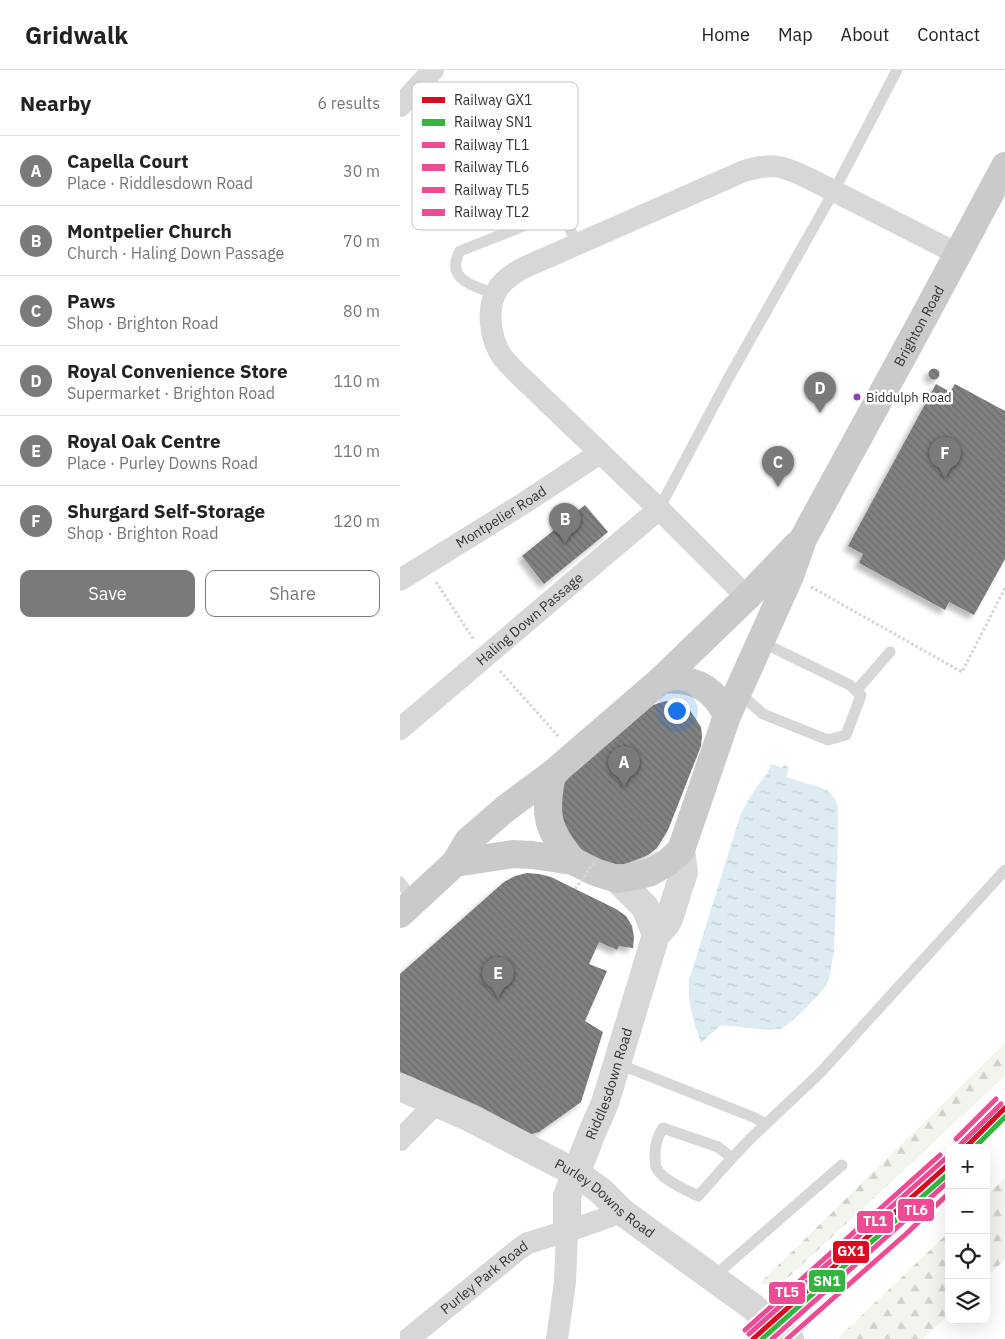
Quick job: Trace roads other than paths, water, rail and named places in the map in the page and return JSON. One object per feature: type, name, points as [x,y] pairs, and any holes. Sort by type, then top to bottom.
[{"type":"main road","name":"Brighton Road","points":[[803,539],[1005,166]]},
{"type":"main road","points":[[552,774],[547,800],[551,826],[556,839],[595,872],[617,879],[637,876],[651,872],[668,862],[681,850],[727,716],[790,576],[803,539]]},
{"type":"main road","points":[[405,899],[456,863],[468,841],[505,808],[552,774],[662,680],[803,539]]},
{"type":"main road","points":[[662,680],[684,680],[702,686],[718,700],[727,716]]},
{"type":"main road","points":[[456,863],[513,854],[584,861]]},
{"type":"street","points":[[420,82],[433,70]]},
{"type":"street","points":[[402,99],[412,90]]},
{"type":"street","points":[[747,597],[659,509],[516,372],[503,357],[496,345],[492,331],[492,310],[495,294],[506,280],[518,270],[744,172],[763,166],[778,166],[790,169],[958,254]]},
{"type":"street","name":"Montpelier Road","points":[[400,580],[600,453]]},
{"type":"street","name":"Haling Down Passage","points":[[400,729],[659,509]]},
{"type":"street","name":"Riddlesdown Road","points":[[557,1339],[565,1282],[568,1196],[605,1103],[656,935],[669,918],[684,872],[681,850]]},
{"type":"street","points":[[617,879],[645,907],[656,935]]},
{"type":"street","name":"Purley Downs Road","points":[[400,1087],[470,1118],[576,1173],[607,1196],[622,1212],[753,1307],[790,1339]]},
{"type":"street","points":[[400,1140],[436,1103]]},
{"type":"street","points":[[567,1231],[622,1212]]},
{"type":"street","name":"Purley Park Road","points":[[408,1339],[519,1249],[528,1244],[567,1231]]},
{"type":"lane","points":[[659,509],[733,371],[834,191],[897,70]]},
{"type":"lane","points":[[495,294],[470,285],[461,279],[456,265],[457,256],[460,251],[513,230]]},
{"type":"lane","points":[[570,230],[577,244]]},
{"type":"lane","points":[[738,692],[763,714],[828,740],[846,735],[860,695],[850,685],[761,642]]},
{"type":"lane","points":[[856,691],[890,652]]},
{"type":"lane","points":[[732,1158],[718,1147],[663,1128],[658,1134],[655,1159],[657,1168],[665,1178],[698,1196],[750,1138],[820,1073],[1005,870]]},
{"type":"lane","points":[[616,1063],[753,1117],[766,1124]]},
{"type":"lane","points":[[712,1278],[842,1164]]},
{"type":"water","points":[[771,764],[782,768],[784,765],[789,767],[786,777],[828,791],[835,799],[838,807],[834,952],[829,979],[823,990],[801,1013],[781,1029],[768,1030],[721,1025],[701,1043],[690,1004],[689,980],[740,816]]},
{"type":"rail line","name":"TL5","points":[[956,1139],[996,1099]]},
{"type":"rail line","name":"TL1","points":[[961,1144],[1001,1104]]},
{"type":"rail line","name":"GX1","points":[[969,1144],[1005,1108]]},
{"type":"rail line","name":"SN1","points":[[978,1144],[1005,1117]]},
{"type":"rail line","name":"TL5","points":[[745,1330],[940,1155]]},
{"type":"rail line","name":"TL1","points":[[749,1334],[945,1159]]},
{"type":"rail line","name":"GX1","points":[[753,1339],[945,1168]]},
{"type":"rail line","name":"SN1","points":[[762,1339],[945,1177]]},
{"type":"rail line","name":"TL6","points":[[772,1339],[945,1185]]},
{"type":"rail line","name":"TL2","points":[[787,1339],[906,1234],[945,1197]]},
{"type":"place","name":"Biddulph Road","points":[[857,397]]},
{"type":"place","name":"Royal Convenience Store","points":[[820,413]]},
{"type":"place","name":"Shurgard Self-Storage","points":[[945,478]]},
{"type":"place","name":"Paws","points":[[778,487]]},
{"type":"place","name":"Montpelier Church","points":[[565,544]]},
{"type":"place","name":"Capella Court","points":[[624,787]]},
{"type":"place","name":"Royal Oak Centre","points":[[498,998]]}]
